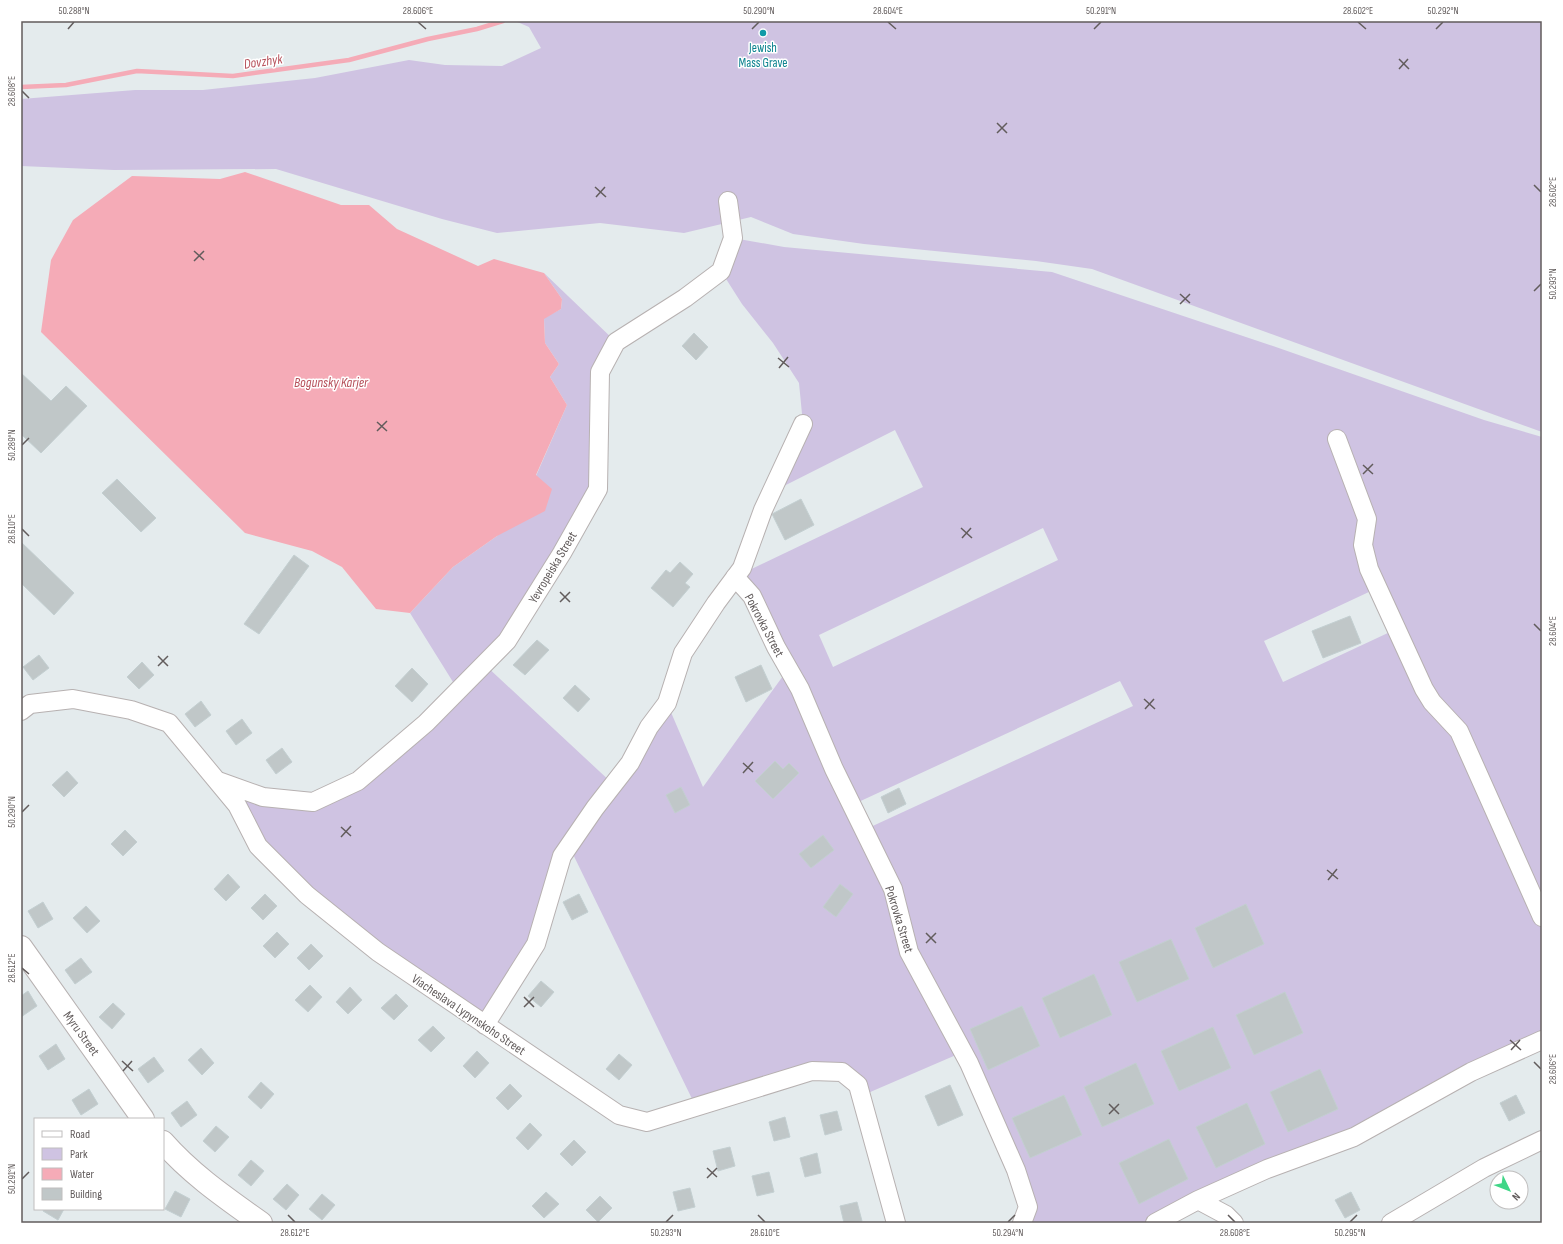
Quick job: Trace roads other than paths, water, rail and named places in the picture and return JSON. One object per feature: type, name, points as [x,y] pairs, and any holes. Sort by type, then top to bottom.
[{"type":"street","name":"Yevropeiska Street","points":[[217,780],[263,797],[313,802],[358,781],[426,722],[507,641],[562,553],[598,489],[600,372],[616,342],[685,298],[721,271],[733,238],[728,201]]},
{"type":"street","points":[[485,1025],[536,944],[562,856],[595,808],[630,763],[649,727],[667,703],[683,653],[716,603],[742,568],[763,510],[803,424]]},
{"type":"street","points":[[1337,438],[1368,519],[1363,544],[1370,569],[1424,689],[1432,702],[1459,731],[1542,917]]},
{"type":"street","name":"Pokrovka Street","points":[[735,577],[752,596],[776,647],[800,689],[837,775],[893,889],[909,952],[969,1063],[1016,1170],[1028,1207],[1022,1223]]},
{"type":"street","name":"Viacheslava Lypynskoho Street","points":[[21,711],[30,704],[73,699],[131,710],[169,723],[237,805],[258,846],[307,895],[378,952],[619,1115],[647,1122],[812,1071],[842,1072],[858,1085],[896,1223]]},
{"type":"street","name":"Myru Street","points":[[21,947],[142,1118]]},
{"type":"street","points":[[1155,1223],[1198,1200],[1267,1170],[1354,1137],[1471,1072],[1542,1040]]},
{"type":"street","points":[[1390,1223],[1484,1168],[1542,1140]]},
{"type":"street","points":[[164,1143],[199,1177],[261,1223]]},
{"type":"street","points":[[1198,1200],[1226,1215],[1234,1223]]},
{"type":"water","name":"Bogunsky Karjer","points":[[245,172],[341,205],[369,205],[397,229],[478,266],[494,259],[544,273],[562,299],[561,309],[544,319],[545,343],[559,364],[550,377],[567,405],[536,475],[552,489],[545,511],[497,536],[453,567],[410,613],[376,609],[342,567],[312,551],[245,533],[41,332],[51,260],[73,220],[132,176],[220,179]]},
{"type":"waterway","name":"Dovzhyk","points":[[21,87],[66,85],[137,71],[233,76],[349,60],[428,39],[477,29],[503,21]]},
{"type":"place","name":"Jewish Mass Grave","points":[[763,33]]}]
